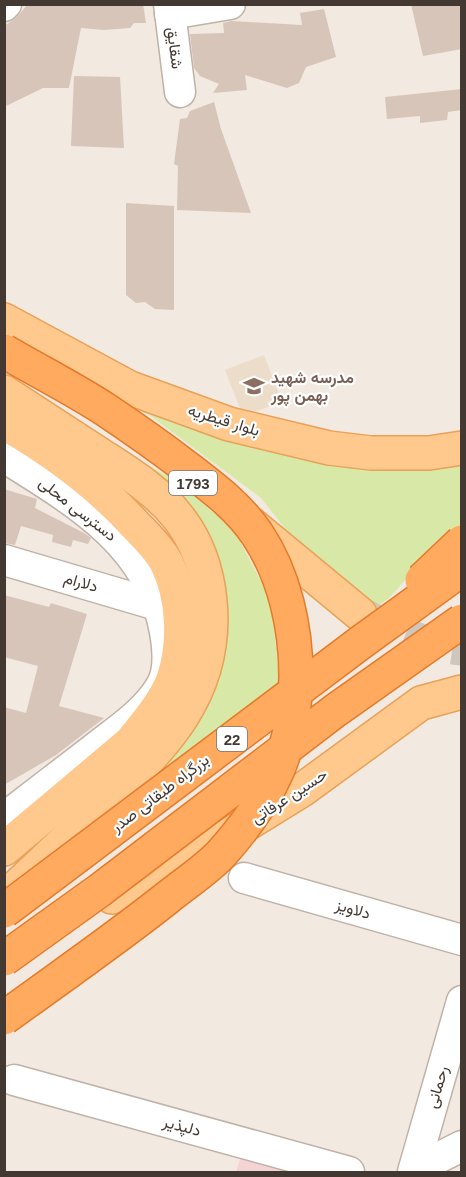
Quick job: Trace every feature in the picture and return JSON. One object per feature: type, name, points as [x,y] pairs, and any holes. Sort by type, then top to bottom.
[{"type":"highway","points":[[4,351],[105,409],[222,495],[256,533],[271,558],[284,592],[291,620],[296,667],[294,719],[284,754],[262,801],[230,843],[219,856],[123,933],[4,1018]]},
{"type":"highway","points":[[360,628],[462,542]]},
{"type":"highway","name":"بزرگراه طبقاتی صدر","points":[[4,911],[360,628],[462,570]]},
{"type":"highway","name":"22","points":[[4,959],[100,890],[336,710],[462,621]]},
{"type":"main road","name":"بلوار قیطریه","points":[[4,320],[130,388],[229,424],[329,448],[371,453],[429,453],[462,448]]},
{"type":"main road","name":"1793","points":[[4,385],[144,452],[228,505],[360,628]]},
{"type":"main road","points":[[4,392],[142,482],[177,516],[198,548],[208,586],[212,620],[210,648],[200,684],[177,727],[144,766],[4,898]]},
{"type":"main road","points":[[4,423],[86,477],[150,540],[165,562],[173,582],[180,625],[179,649],[172,679],[164,697],[145,724],[130,743],[4,849]]},
{"type":"main road","name":"حسین عرفاتی","points":[[112,897],[187,861],[292,796],[421,703],[462,692]]},
{"type":"street","points":[[170,9],[230,4]]},
{"type":"street","name":"شقایق","points":[[170,9],[180,92]]},
{"type":"street","points":[[329,448],[462,434]]},
{"type":"street","name":"دسترسی محلی","points":[[4,457],[72,501],[122,543],[142,571],[157,604],[164,623],[168,657],[162,684],[153,698],[120,729],[6,815]]},
{"type":"street","name":"دلارام","points":[[4,560],[157,604]]},
{"type":"street","name":"دلاویز","points":[[244,878],[462,940]]},
{"type":"street","name":"رحمانی","points":[[414,1171],[462,1001]]},
{"type":"street","name":"دلپذیر","points":[[14,1080],[349,1173]]},
{"type":"street","points":[[414,1171],[462,1146]]},
{"type":"shaded area","name":"مدرسه شهید بهمن پور","points":[[264,355],[282,402],[243,416],[225,370]]},
{"type":"shaded area","points":[[241,1156],[299,1172],[236,1172]]},
{"type":"green space","points":[[140,408],[461,460],[461,524],[438,544],[388,599],[373,609],[309,559],[261,498]]},
{"type":"green space","points":[[90,436],[174,479],[234,530],[262,583],[273,613],[279,682],[163,779],[155,764],[213,568]]},
{"type":"building","points":[[28,4],[143,4],[146,23],[134,23],[130,28],[104,30],[81,28],[69,88],[43,88],[4,107],[4,26],[16,18]]},
{"type":"building","points":[[411,4],[462,4],[462,49],[423,56]]},
{"type":"building","points":[[324,9],[336,57],[306,67],[299,83],[287,88],[245,75],[247,90],[213,93],[219,84],[200,76],[194,68],[190,34],[224,33],[223,23],[231,21],[302,25],[300,13]]},
{"type":"building","points":[[74,76],[120,77],[124,148],[71,146]]},
{"type":"building","points":[[462,89],[462,110],[448,112],[447,120],[420,123],[420,116],[387,119],[385,97]]},
{"type":"building","points":[[214,102],[221,129],[251,213],[177,210],[178,166],[174,164],[180,119],[187,118],[190,111]]},
{"type":"building","points":[[126,203],[174,206],[174,310],[155,309],[145,302],[136,303],[126,295]]},
{"type":"building","points":[[4,489],[37,499],[35,508],[84,533],[91,538],[88,544],[73,540],[71,547],[52,542],[53,535],[21,526],[15,545],[4,543]]},
{"type":"building","points":[[4,595],[49,607],[51,603],[87,614],[59,706],[104,718],[56,755],[4,785],[4,707],[26,713],[38,666],[4,657]]},
{"type":"tunnel","points":[[361,614],[422,641],[462,649]]},
{"type":"place","name":"مدرسه شهید بهمن پور","points":[[254,386]]}]
